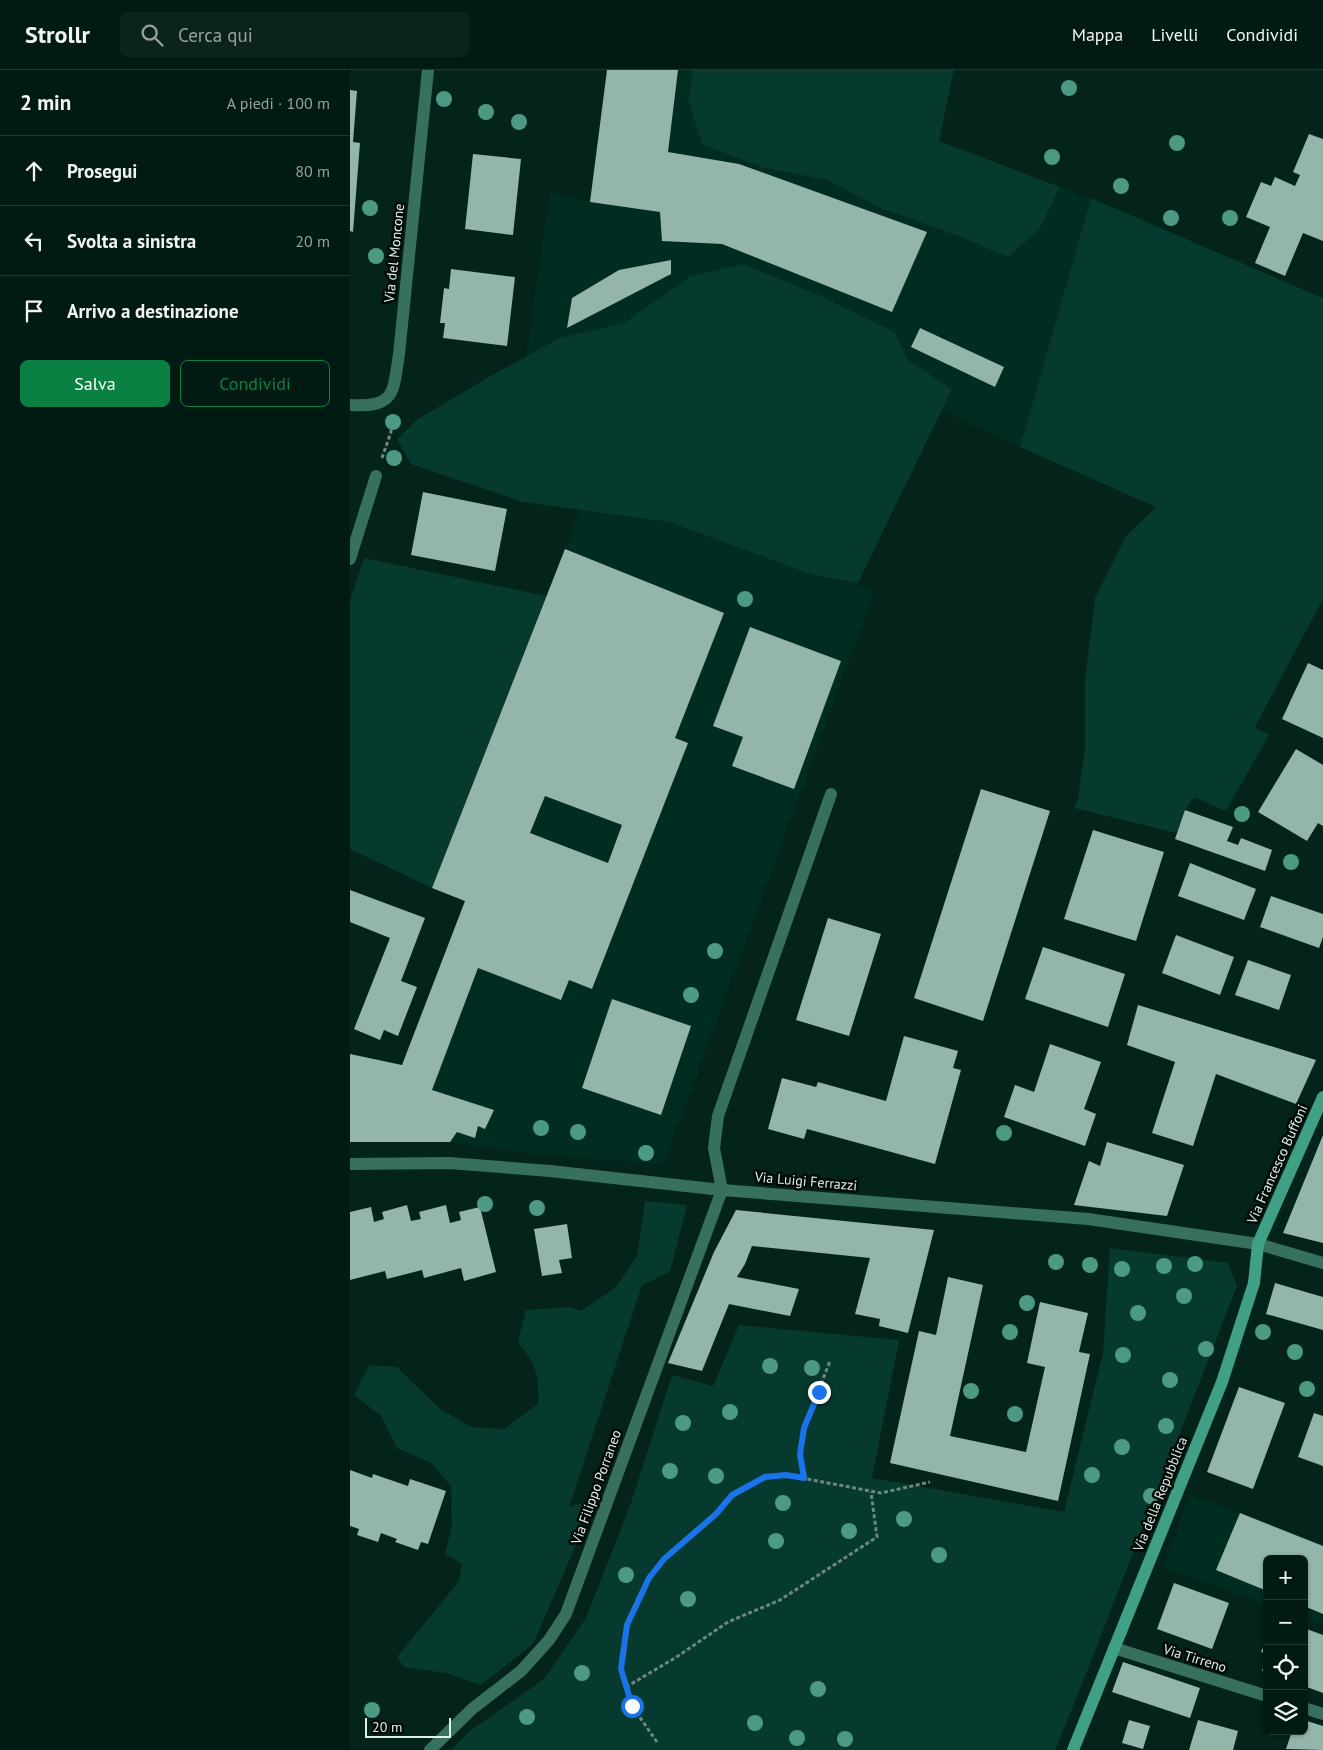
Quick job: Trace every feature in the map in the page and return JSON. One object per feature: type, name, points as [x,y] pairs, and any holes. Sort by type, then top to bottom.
[{"type":"street","name":"Via del Moncone","points":[[393,390],[399,354],[428,70]]},
{"type":"street","points":[[350,405],[366,406],[382,403],[393,390]]},
{"type":"street","points":[[350,559],[376,476]]},
{"type":"street","points":[[722,1190],[714,1148],[718,1116],[831,794]]},
{"type":"street","name":"Via Francesco Buffoni","points":[[1258,1244],[1323,1097]]},
{"type":"street","name":"Via Luigi Ferrazzi","points":[[350,1164],[458,1164],[550,1170],[722,1190],[1088,1219],[1258,1244],[1323,1263]]},
{"type":"street","name":"Via Filippo Porraneo","points":[[430,1750],[472,1709],[521,1671],[549,1640],[566,1614],[722,1190]]},
{"type":"street","name":"Via della Repubblica","points":[[1073,1750],[1222,1382],[1254,1284],[1258,1244]]},
{"type":"street","name":"Via Tirreno","points":[[1114,1648],[1263,1695]]},
{"type":"street","points":[[1308,1709],[1323,1714]]},
{"type":"path","points":[[376,476],[391,432],[390,412],[393,390]]},
{"type":"path","points":[[804,1478],[800,1454],[804,1428],[830,1361]]},
{"type":"path","points":[[657,1742],[632,1706],[621,1669],[627,1625],[649,1578],[664,1559],[716,1514],[732,1495],[765,1477],[786,1475],[881,1493],[930,1482]]},
{"type":"path","points":[[626,1687],[675,1658],[728,1622],[780,1600],[877,1537],[871,1492]]},
{"type":"shaded area","points":[[607,70],[693,70],[688,100],[761,167],[827,180],[880,208],[956,235],[1008,257],[1039,230],[1060,187],[1091,198],[1020,447],[942,411],[952,388],[907,359],[895,332],[689,277],[624,323],[559,338],[526,356],[550,192],[590,202]]},
{"type":"shaded area","points":[[693,70],[954,70],[939,141],[1060,187],[1039,230],[1008,257],[956,235],[880,208],[827,180],[761,167],[702,144],[688,100]]},
{"type":"shaded area","points":[[1091,198],[1323,298],[1323,599],[1255,727],[1269,735],[1226,811],[1194,797],[1185,810],[1177,833],[1074,808],[1078,798],[1085,750],[1085,681],[1095,598],[1126,536],[1156,507],[1020,447]]},
{"type":"shaded area","points":[[743,264],[820,296],[895,332],[907,359],[952,389],[858,583],[813,575],[669,522],[523,502],[411,464],[397,439],[418,419],[559,338],[624,323],[689,277]]},
{"type":"shaded area","points":[[580,510],[669,522],[813,575],[858,583],[874,593],[664,1164],[540,1155],[450,1142],[350,1142],[350,1054],[402,1065],[465,902],[432,888]]},
{"type":"shaded area","points":[[364,558],[546,596],[432,888],[350,849],[350,601]]},
{"type":"shaded area","points":[[645,1201],[687,1205],[670,1272],[642,1285],[569,1507],[596,1499],[533,1644],[481,1685],[446,1673],[404,1667],[397,1657],[459,1581],[462,1564],[445,1554],[452,1525],[451,1486],[431,1463],[397,1448],[381,1416],[354,1395],[369,1365],[397,1367],[440,1409],[472,1427],[504,1429],[538,1404],[536,1371],[529,1357],[518,1343],[526,1310],[570,1307],[581,1311],[616,1287],[637,1256]]},
{"type":"shaded area","points":[[1110,1248],[1228,1263],[1237,1286],[1055,1750],[451,1750],[471,1730],[544,1679],[586,1618],[631,1503],[672,1375],[713,1386],[739,1325],[899,1340],[872,1478],[1064,1512],[1103,1353]]},
{"type":"shaded area","points":[[1190,1494],[1323,1544],[1323,1625],[1308,1619],[1308,1555],[1263,1555],[1263,1604],[1163,1567]]},
{"type":"building","points":[[607,70],[678,70],[668,152],[739,164],[927,232],[892,312],[722,244],[662,241],[660,212],[590,202]]},
{"type":"building","points":[[350,90],[357,91],[353,142],[360,143],[353,232],[350,231]]},
{"type":"building","points":[[1309,134],[1323,139],[1323,241],[1303,233],[1285,276],[1255,263],[1270,227],[1246,217],[1261,182],[1271,186],[1275,177],[1295,186],[1300,175],[1293,172]]},
{"type":"building","points":[[473,154],[521,159],[513,235],[465,229]]},
{"type":"building","points":[[671,260],[671,274],[567,328],[572,298],[619,270]]},
{"type":"building","points":[[451,269],[515,277],[507,346],[443,338],[445,323],[440,323],[444,288],[449,289]]},
{"type":"building","points":[[920,328],[1004,367],[995,387],[911,347]]},
{"type":"building","points":[[423,492],[507,509],[495,571],[411,555]]},
{"type":"building","points":[[565,549],[724,613],[675,738],[688,743],[592,989],[569,980],[561,1000],[478,968],[432,1090],[494,1110],[485,1129],[478,1126],[475,1138],[457,1132],[450,1142],[350,1142],[350,1054],[402,1065],[465,901],[432,888]],"holes":[[[545,796],[622,825],[608,863],[530,833]]]},
{"type":"building","points":[[750,627],[841,661],[794,789],[732,766],[743,737],[713,726]]},
{"type":"building","points":[[1308,663],[1323,670],[1323,738],[1282,719]]},
{"type":"building","points":[[1296,749],[1323,765],[1323,826],[1318,823],[1307,841],[1258,812]]},
{"type":"building","points":[[981,789],[1050,811],[983,1021],[914,998]]},
{"type":"building","points":[[1185,810],[1233,827],[1227,841],[1238,845],[1241,838],[1272,850],[1265,871],[1175,839]]},
{"type":"building","points":[[1093,830],[1164,852],[1136,941],[1064,919]]},
{"type":"building","points":[[1190,863],[1256,889],[1244,920],[1178,896]]},
{"type":"building","points":[[350,890],[425,918],[401,981],[417,987],[398,1036],[384,1030],[380,1040],[354,1029],[390,938],[350,922]]},
{"type":"building","points":[[1271,896],[1323,914],[1323,937],[1319,948],[1260,927]]},
{"type":"building","points":[[828,918],[881,934],[849,1036],[796,1020]]},
{"type":"building","points":[[1176,935],[1234,957],[1220,995],[1162,973]]},
{"type":"building","points":[[1043,947],[1125,974],[1108,1027],[1025,999]]},
{"type":"building","points":[[1248,960],[1291,975],[1279,1010],[1235,995]]},
{"type":"building","points":[[612,999],[691,1026],[661,1115],[582,1088]]},
{"type":"building","points":[[1138,1005],[1316,1060],[1296,1104],[1216,1074],[1193,1146],[1152,1133],[1175,1062],[1127,1045]]},
{"type":"building","points":[[904,1036],[958,1051],[953,1068],[961,1070],[935,1164],[807,1129],[804,1139],[768,1129],[782,1078],[816,1087],[818,1082],[886,1101]]},
{"type":"building","points":[[1050,1044],[1101,1062],[1084,1109],[1096,1114],[1085,1146],[1004,1117],[1015,1085],[1034,1092]]},
{"type":"building","points":[[1323,1135],[1323,1243],[1283,1233]]},
{"type":"building","points":[[1107,1142],[1184,1165],[1167,1216],[1074,1205],[1089,1161],[1100,1166]]},
{"type":"building","points":[[407,1205],[411,1221],[421,1219],[419,1212],[446,1205],[450,1223],[461,1220],[459,1212],[480,1207],[496,1272],[464,1281],[461,1268],[424,1278],[422,1270],[387,1279],[385,1271],[350,1280],[350,1212],[371,1207],[374,1222],[384,1219],[382,1212]]},
{"type":"building","points":[[736,1210],[934,1230],[908,1333],[879,1326],[880,1319],[855,1314],[870,1258],[752,1246],[745,1264],[737,1277],[799,1289],[790,1316],[729,1304],[702,1371],[668,1363],[714,1252]]},
{"type":"building","points":[[567,1224],[572,1258],[559,1260],[562,1273],[542,1276],[534,1229]]},
{"type":"building","points":[[948,1277],[983,1285],[950,1436],[1026,1452],[1045,1367],[1027,1363],[1040,1302],[1088,1313],[1079,1352],[1090,1354],[1058,1501],[890,1463],[919,1331],[936,1335]]},
{"type":"building","points":[[1275,1283],[1323,1297],[1323,1330],[1266,1314]]},
{"type":"building","points":[[1239,1387],[1285,1403],[1253,1489],[1207,1472]]},
{"type":"building","points":[[1314,1413],[1323,1416],[1323,1466],[1298,1457]]},
{"type":"building","points":[[350,1470],[372,1478],[373,1474],[408,1486],[410,1479],[446,1491],[428,1544],[421,1542],[418,1550],[395,1542],[397,1539],[381,1533],[378,1542],[357,1535],[359,1529],[350,1526]]},
{"type":"building","points":[[1240,1513],[1323,1546],[1323,1614],[1308,1608],[1308,1555],[1263,1555],[1263,1589],[1216,1570]]},
{"type":"building","points":[[1174,1583],[1229,1603],[1212,1649],[1157,1629]]},
{"type":"building","points":[[1308,1629],[1323,1635],[1323,1693],[1308,1687]]},
{"type":"building","points":[[1123,1662],[1200,1688],[1190,1718],[1112,1692]]},
{"type":"building","points":[[1129,1720],[1150,1726],[1143,1749],[1122,1743]]},
{"type":"building","points":[[1198,1720],[1238,1731],[1233,1750],[1189,1750]]},
{"type":"building","points":[[1308,1721],[1323,1726],[1323,1750],[1286,1749],[1291,1735],[1308,1735]]},
{"type":"route","points":[[632,1706],[621,1669],[627,1625],[649,1578],[664,1559],[716,1514],[732,1495],[765,1477],[786,1475],[804,1478],[800,1454],[804,1428],[819,1392]]}]
